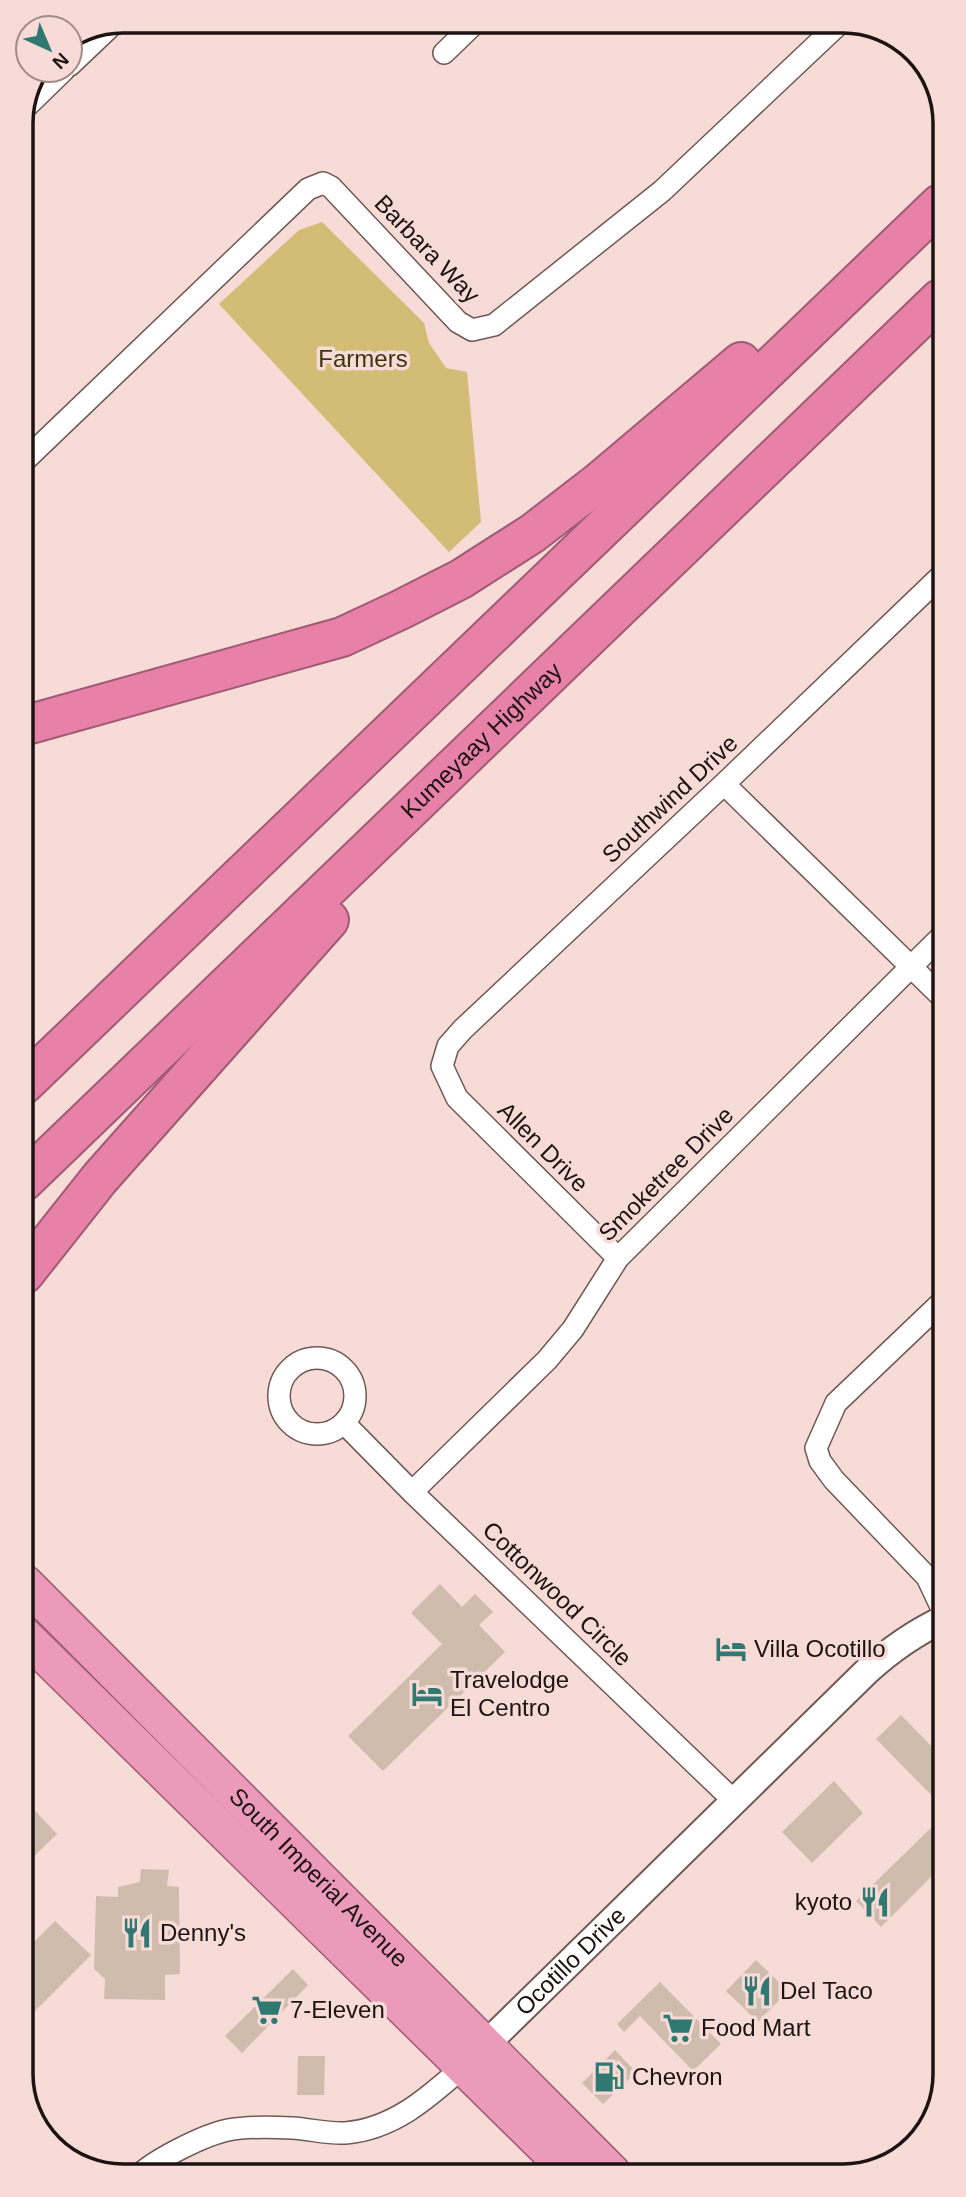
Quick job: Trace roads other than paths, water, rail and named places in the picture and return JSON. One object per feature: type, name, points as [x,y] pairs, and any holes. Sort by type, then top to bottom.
[{"type":"highway","points":[[33,1075],[933,211]]},
{"type":"highway","points":[[33,723],[342,637],[461,579],[533,533],[598,482],[788,323],[845,270],[900,242]]},
{"type":"highway","name":"Kumeyaay Highway","points":[[33,1172],[933,306]]},
{"type":"highway","points":[[33,1263],[100,1178],[318,931],[560,685],[604,624]]},
{"type":"highway","name":"South Imperial Avenue","points":[[33,1591],[474,2056],[564,2164]]},
{"type":"highway","name":"South Imperial Avenue","points":[[33,1643],[474,2056],[602,2164]]},
{"type":"street","points":[[444,53],[465,33]]},
{"type":"street","name":"Barbara Way","points":[[33,452],[308,189],[323,183],[331,187],[458,322],[472,330],[494,325],[662,191],[829,33]]},
{"type":"street","points":[[84,52],[100,37]]},
{"type":"street","name":"Southwind Drive","points":[[442,1066],[449,1046],[463,1029],[724,785],[933,584]]},
{"type":"street","points":[[724,785],[933,988]]},
{"type":"street","name":"Smoketree Drive","points":[[412,1492],[547,1360],[573,1329],[618,1258],[933,944]]},
{"type":"street","name":"Allen Drive","points":[[442,1066],[457,1098],[618,1258]]},
{"type":"street","points":[[933,1311],[836,1403],[816,1448],[820,1461],[834,1480],[927,1577],[933,1590]]},
{"type":"street","name":"Cottonwood Circle","points":[[344,1423],[412,1492],[734,1801]]},
{"type":"street","name":"Ocotillo Drive","points":[[156,2164],[178,2150],[227,2130],[295,2128],[345,2133],[370,2128],[397,2118],[425,2101],[888,1652],[933,1624]]},
{"type":"place","name":"Villa Ocotillo","points":[[731,1649]]},
{"type":"place","name":"Travelodge El Centro","points":[[427,1694]]},
{"type":"place","name":"kyoto","points":[[875,1902]]},
{"type":"place","name":"Denny's","points":[[137,1933]]},
{"type":"place","name":"Del Taco","points":[[757,1991]]},
{"type":"place","name":"7-Eleven","points":[[267,2010]]},
{"type":"place","name":"Food Mart","points":[[678,2028]]},
{"type":"place","name":"Chevron","points":[[609,2077]]},
{"type":"park label","name":"Farmers","points":[[363,359]]}]
